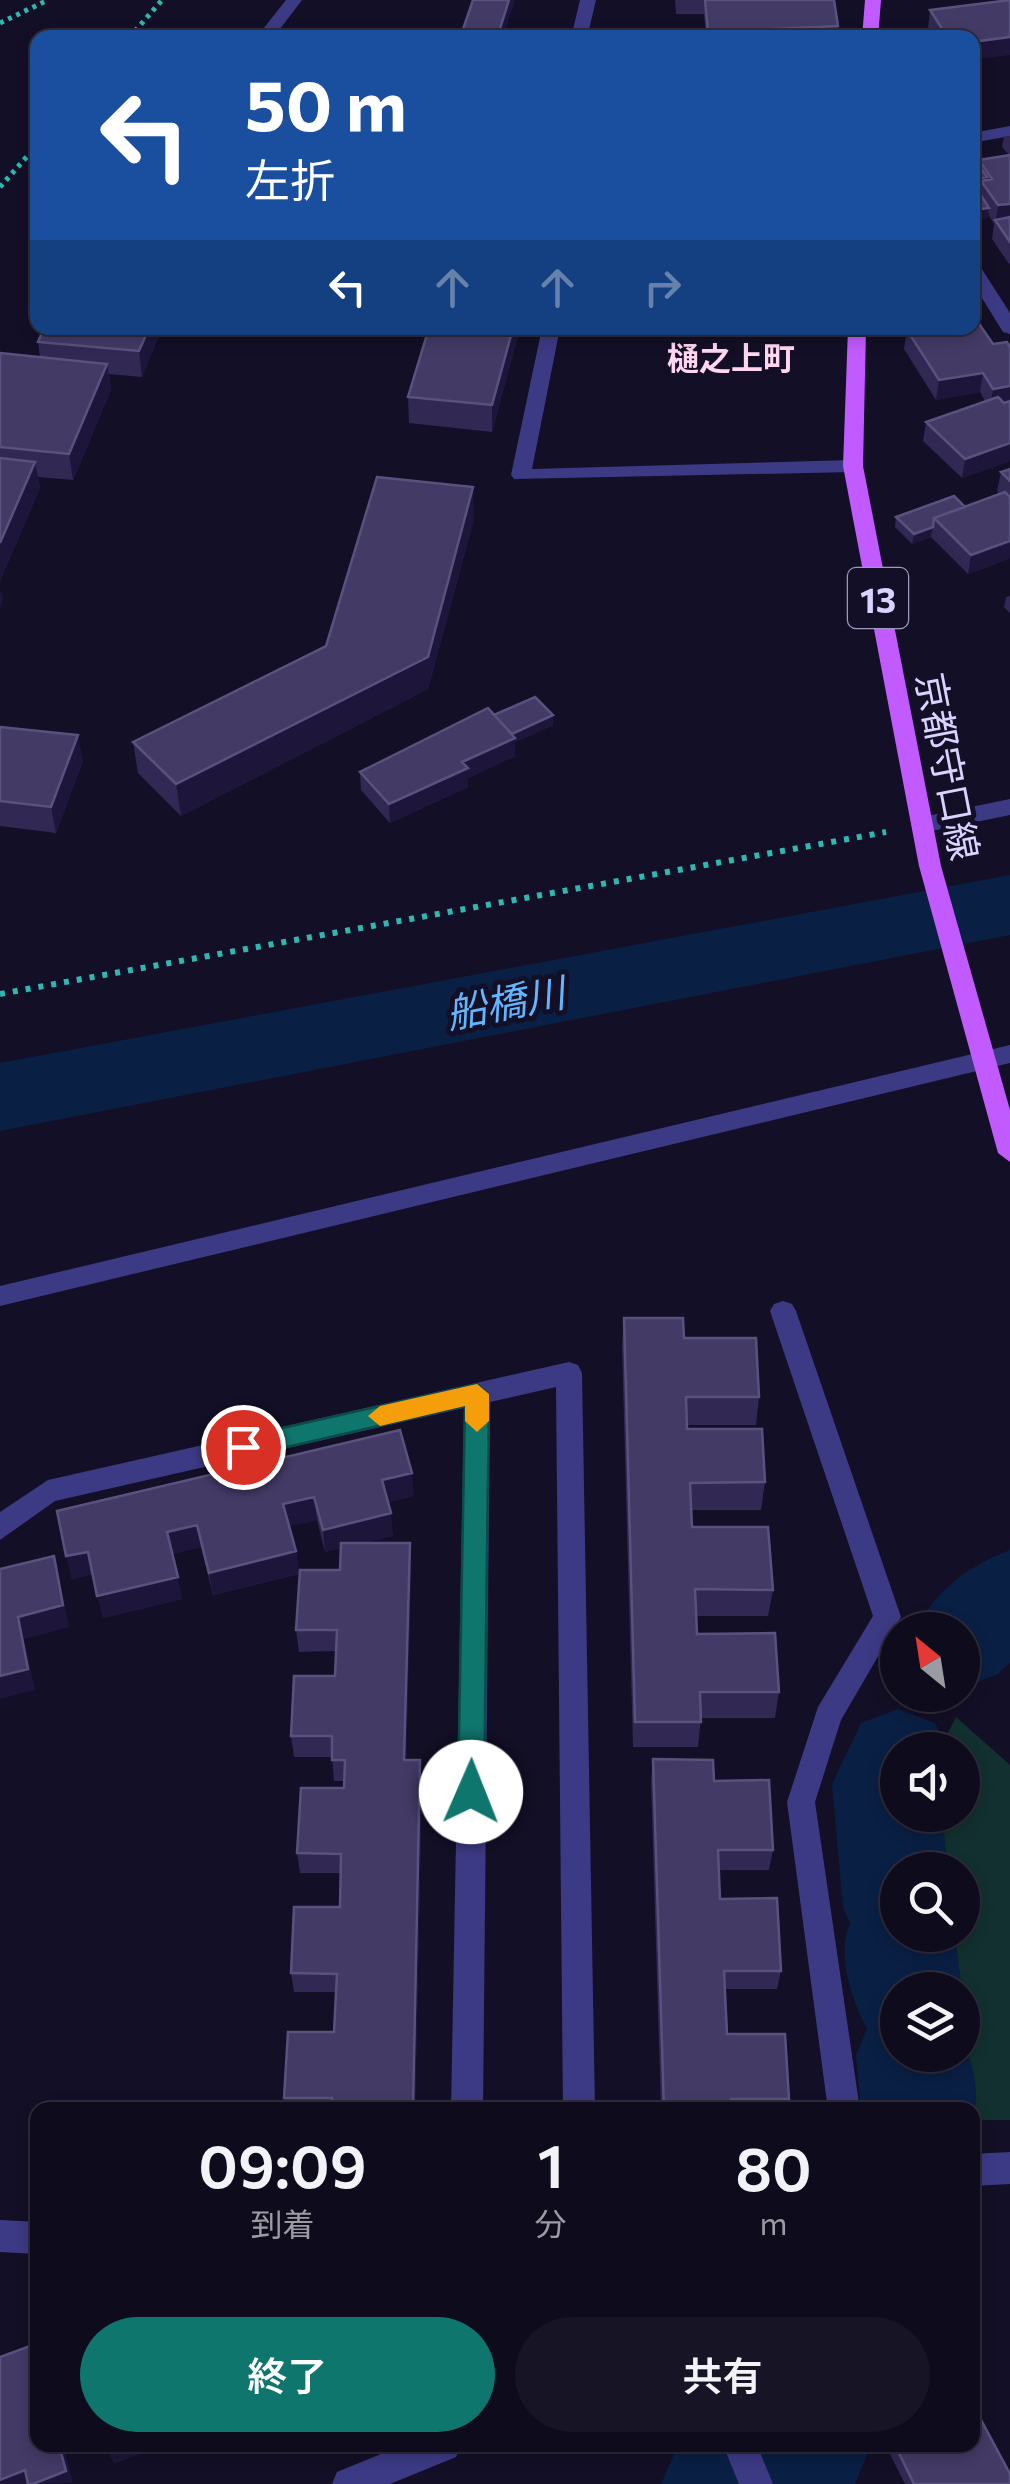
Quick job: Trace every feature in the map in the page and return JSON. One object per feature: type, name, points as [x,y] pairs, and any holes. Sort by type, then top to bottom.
[{"type":"main road","points":[[871,30],[873,0]]},
{"type":"main road","name":"京都守口線","points":[[858,335],[853,466],[930,866],[1010,1153]]},
{"type":"street","points":[[270,30],[294,0]]},
{"type":"street","points":[[581,30],[588,0]]},
{"type":"street","points":[[980,137],[1010,131]]},
{"type":"street","points":[[980,280],[1010,328]]},
{"type":"street","points":[[550,335],[521,476],[853,466]]},
{"type":"street","points":[[922,826],[1010,807]]},
{"type":"street","points":[[0,1296],[1010,1054]]},
{"type":"street","points":[[783,1311],[886,1618],[828,1716],[801,1802],[843,2102]]},
{"type":"street","points":[[0,1528],[48,1491],[569,1373],[579,2102]]},
{"type":"street","points":[[467,2102],[477,1394]]},
{"type":"street","points":[[0,2236],[30,2238]]},
{"type":"street","points":[[349,2484],[427,2452]]},
{"type":"street","points":[[743,2452],[756,2484]]},
{"type":"path","points":[[0,23],[48,0]]},
{"type":"path","points":[[137,30],[162,0]]},
{"type":"path","points":[[0,187],[30,153]]},
{"type":"path","points":[[0,994],[922,826]]},
{"type":"green space","points":[[956,1717],[973,1732],[948,1732]]},
{"type":"green space","points":[[980,1738],[1010,1765],[1010,2120],[980,2120],[980,2102],[950,2102],[946,2072],[980,2072],[980,1972],[933,1972],[930,1952],[980,1952],[980,1852],[918,1852],[915,1832],[980,1832]]},
{"type":"building","points":[[473,0],[509,0],[500,30],[463,30]]},
{"type":"building","points":[[705,0],[834,0],[838,26],[751,30],[708,30]]},
{"type":"building","points":[[1010,0],[1010,37],[980,41],[980,30],[943,30],[930,10]]},
{"type":"building","points":[[1010,155],[1010,204],[998,205],[981,181],[992,179],[980,160]]},
{"type":"building","points":[[980,194],[989,208],[980,209]]},
{"type":"building","points":[[1010,217],[1010,242],[995,220]]},
{"type":"building","points":[[980,325],[993,344],[1007,342],[1010,347],[1010,386],[993,389],[983,373],[939,380],[910,335],[980,335]]},
{"type":"building","points":[[41,335],[146,335],[139,351],[38,342]]},
{"type":"building","points":[[427,335],[511,335],[492,405],[408,397]]},
{"type":"building","points":[[0,353],[107,364],[69,454],[0,447]]},
{"type":"building","points":[[998,397],[1004,403],[1010,401],[1010,443],[965,459],[926,422]]},
{"type":"building","points":[[0,458],[35,462],[0,543]]},
{"type":"building","points":[[377,477],[473,487],[428,657],[176,784],[133,742],[326,646]]},
{"type":"building","points":[[1005,492],[1010,497],[1010,541],[971,555],[934,518]]},
{"type":"building","points":[[954,496],[965,507],[934,518],[933,527],[914,534],[896,517]]},
{"type":"building","points":[[535,697],[553,715],[512,734],[494,715]]},
{"type":"building","points":[[488,708],[515,738],[462,762],[468,768],[389,804],[360,772]]},
{"type":"building","points":[[0,727],[78,735],[51,807],[0,801]]},
{"type":"building","points":[[624,1318],[683,1318],[684,1338],[756,1338],[759,1397],[686,1397],[687,1429],[762,1429],[765,1482],[690,1483],[692,1527],[768,1527],[773,1590],[695,1589],[697,1634],[775,1633],[779,1692],[700,1692],[701,1722],[635,1722]]},
{"type":"building","points":[[400,1430],[412,1473],[382,1480],[391,1513],[323,1530],[314,1497],[283,1504],[296,1551],[209,1573],[197,1525],[167,1532],[178,1577],[97,1596],[88,1552],[66,1556],[57,1511]]},
{"type":"building","points":[[341,1543],[410,1543],[404,1760],[420,1760],[413,2102],[284,2098],[288,2032],[334,2032],[337,1974],[291,1973],[294,1907],[340,1907],[341,1854],[297,1853],[301,1788],[344,1788],[345,1760],[332,1760],[332,1736],[291,1736],[294,1676],[335,1676],[337,1630],[296,1630],[300,1570],[340,1570]]},
{"type":"building","points":[[54,1556],[63,1605],[18,1617],[28,1669],[0,1676],[0,1569]]},
{"type":"building","points":[[653,1759],[713,1760],[714,1781],[769,1780],[773,1850],[718,1850],[720,1899],[777,1898],[781,1971],[724,1971],[727,2034],[785,2034],[789,2099],[664,2102]]},
{"type":"building","points":[[30,2346],[30,2452],[61,2452],[66,2471],[33,2484],[28,2484],[25,2470],[0,2480],[0,2357]]},
{"type":"building","points":[[980,2418],[1010,2474],[1010,2484],[914,2484],[898,2452],[980,2452]]},
{"type":"waterway","name":"船橋川","points":[[0,1097],[1010,905]]},
{"type":"waterway","points":[[980,1624],[1010,1595]]},
{"type":"waterway","points":[[890,1832],[892,1852]]},
{"type":"waterway","points":[[902,1952],[904,1972]]},
{"type":"waterway","points":[[915,2072],[918,2102]]},
{"type":"waterway","points":[[724,2484],[794,2452]]},
{"type":"slow traffic","points":[[380,1416],[477,1394],[477,1421]]},
{"type":"district","name":"樋之上町","points":[[731,357]]},
{"type":"route","points":[[243,1447],[477,1394],[471,1792]]}]
